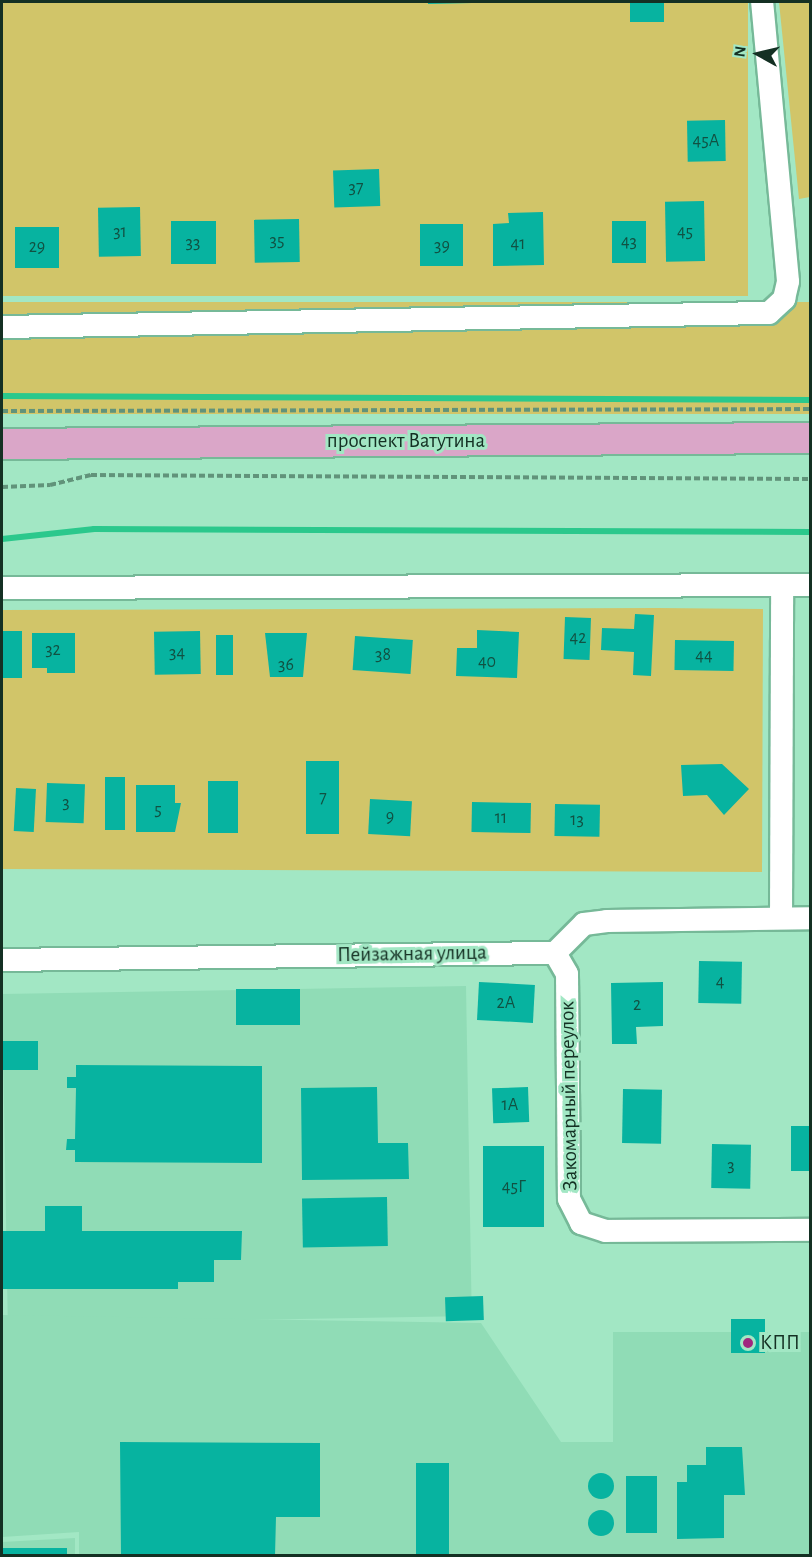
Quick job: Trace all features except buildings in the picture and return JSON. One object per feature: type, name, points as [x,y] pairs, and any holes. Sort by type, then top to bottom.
[{"type":"main road","name":"проспект Ватутина","points":[[2,444],[810,438]]},
{"type":"street","points":[[2,327],[769,313],[784,299],[788,281],[762,2]]},
{"type":"street","points":[[781,918],[782,585]]},
{"type":"street","points":[[2,588],[810,585]]},
{"type":"street","points":[[555,953],[584,924],[810,918]]},
{"type":"street","name":"Пейзажная улица","points":[[2,960],[555,953]]},
{"type":"street","name":"Закомарный переулок","points":[[555,953],[567,974],[569,1199],[581,1223],[606,1230],[810,1230]]},
{"type":"path","points":[[2,411],[810,409]]},
{"type":"path","points":[[2,487],[50,485],[91,475],[810,478]]},
{"type":"shaded area","points":[[2,2],[748,2],[748,296],[2,296]]},
{"type":"shaded area","points":[[779,2],[810,2],[810,197],[799,199]]},
{"type":"shaded area","points":[[2,302],[810,302],[810,414],[2,414]]},
{"type":"shaded area","points":[[810,593],[810,901],[809,901]]},
{"type":"shaded area","points":[[763,609],[762,872],[2,869],[2,610]]},
{"type":"shaded area","points":[[466,986],[472,1316],[8,1324],[2,994]]},
{"type":"shaded area","points":[[2,1315],[481,1323],[561,1442],[613,1442],[613,1332],[810,1332],[810,1555],[79,1556],[79,1532],[2,1537]]},
{"type":"shaded area","points":[[75,1538],[75,1555],[2,1555],[2,1542]]},
{"type":"waterway","points":[[2,396],[810,400]]},
{"type":"waterway","points":[[2,539],[94,529],[810,532]]},
{"type":"place","name":"КПП","points":[[748,1343]]}]
